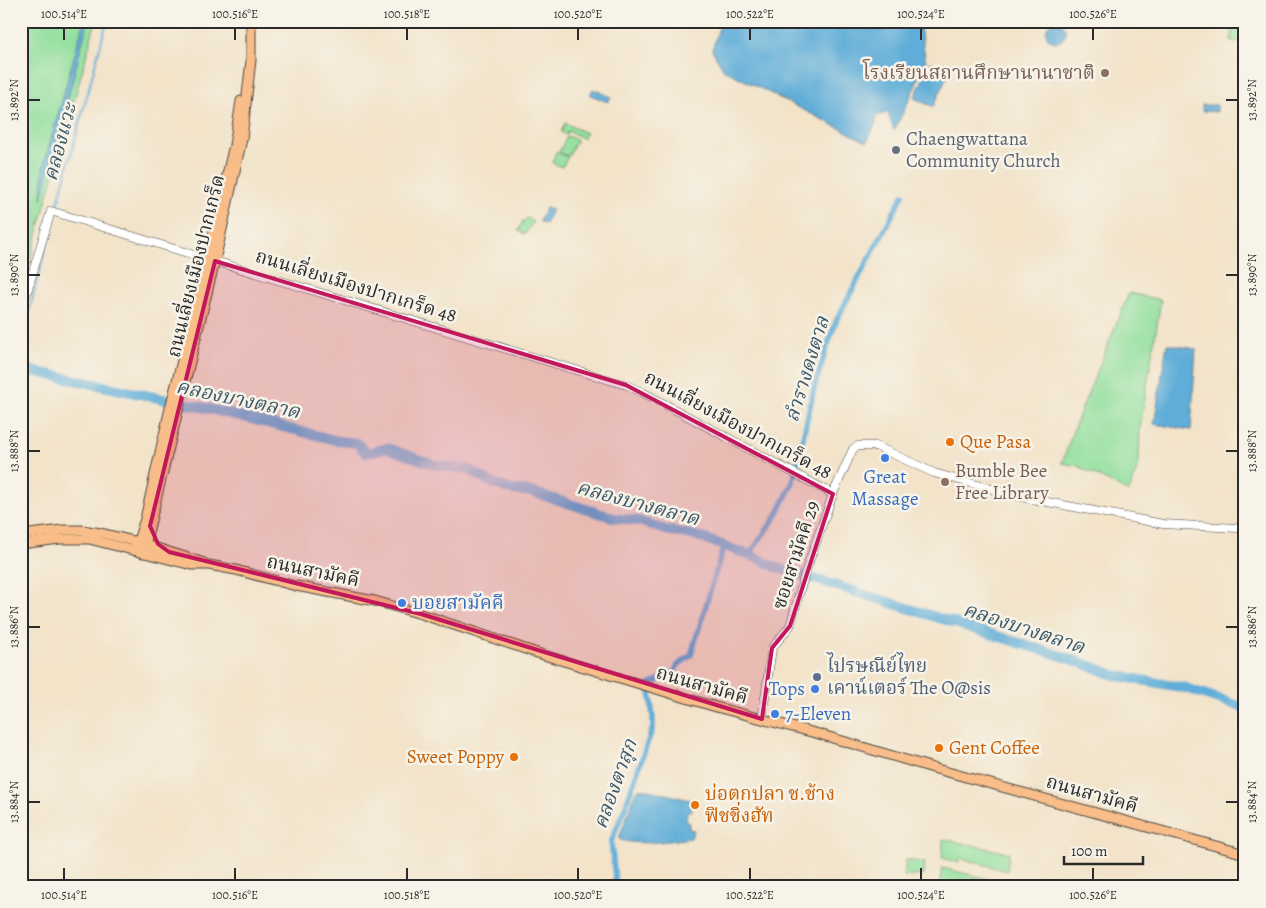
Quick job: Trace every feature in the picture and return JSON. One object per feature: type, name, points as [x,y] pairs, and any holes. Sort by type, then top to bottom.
[{"type":"main road","name":"ถนนเลี่ยงเมืองปากเกร็ด","points":[[211,260],[241,109],[246,21]]},
{"type":"main road","name":"ถนนเลี่ยงเมืองปากเกร็ด","points":[[140,547],[150,526],[177,395],[242,139],[251,60],[251,21]]},
{"type":"main road","name":"ถนนเลี่ยงเมืองปากเกร็ด","points":[[140,547],[145,519],[174,410]]},
{"type":"main road","points":[[150,526],[158,544],[169,552]]},
{"type":"main road","name":"ถนนสามัคคี","points":[[21,535],[62,530],[82,530],[101,533],[192,565],[209,565]]},
{"type":"main road","name":"ถนนสามัคคี","points":[[21,544],[60,538],[140,547],[191,557],[209,565],[296,586],[375,601],[534,652],[716,707],[1245,854]]},
{"type":"street","name":"ถนนเลี่ยงเมืองปากเกร็ด 48","points":[[21,312],[54,212],[626,385],[833,494],[853,448],[858,446],[876,446],[934,473],[1020,497],[1155,523],[1237,528],[1241,526],[1245,516]]},
{"type":"street","name":"ซอยสามัคคี 29","points":[[762,719],[772,648],[790,626],[805,573],[833,494]]},
{"type":"highlighted area","points":[[215,261],[626,385],[833,494],[790,626],[772,648],[762,719],[421,614],[169,552],[158,544],[150,526]]},
{"type":"green space","points":[[21,21],[96,21],[21,293]]},
{"type":"green space","points":[[1232,21],[1245,21],[1245,49],[1238,41],[1231,41]]},
{"type":"green space","points":[[565,123],[586,133],[583,138],[568,131],[566,135],[561,132]]},
{"type":"green space","points":[[567,136],[577,140],[568,156],[559,152]]},
{"type":"green space","points":[[556,152],[568,157],[562,167],[552,163]]},
{"type":"green space","points":[[528,218],[533,222],[525,234],[518,231],[523,221]]},
{"type":"green space","points":[[1129,293],[1161,300],[1140,429],[1139,464],[1129,492],[1078,466],[1062,463],[1074,428]]},
{"type":"green space","points":[[943,839],[1009,853],[1007,871],[960,858],[959,863],[942,858]]},
{"type":"green space","points":[[906,860],[925,863],[924,875],[904,877]]},
{"type":"green space","points":[[942,868],[1005,883],[1005,887],[939,886]]},
{"type":"water","points":[[84,21],[88,21],[42,199],[43,168]]},
{"type":"water","points":[[721,21],[919,21],[926,62],[894,131],[888,113],[876,116],[876,123],[867,142],[724,70],[712,50]]},
{"type":"water","points":[[1052,22],[1060,22],[1066,28],[1066,36],[1060,42],[1052,42],[1046,36],[1046,28]]},
{"type":"water","points":[[931,62],[950,71],[933,107],[914,98]]},
{"type":"water","points":[[593,89],[611,97],[608,102],[590,95]]},
{"type":"water","points":[[1202,105],[1217,105],[1217,112],[1202,111]]},
{"type":"water","points":[[546,208],[552,210],[545,224],[539,221]]},
{"type":"water","points":[[1167,344],[1196,349],[1191,430],[1154,424]]},
{"type":"water","points":[[641,788],[690,800],[692,811],[687,811],[686,822],[689,823],[689,829],[694,830],[691,838],[646,843],[620,840],[619,838],[636,791]]},
{"type":"waterway","name":"คลองแวะ","points":[[56,210],[107,21]]},
{"type":"waterway","name":"ลำรางดงตาล","points":[[749,555],[777,515],[793,482],[814,388],[837,319],[903,195]]},
{"type":"waterway","name":"คลองแวะ","points":[[21,327],[27,319],[55,214]]},
{"type":"waterway","name":"คลองบางตลาด","points":[[21,364],[28,370],[210,409],[339,441],[357,443],[366,453],[387,448],[435,465],[468,469],[492,483],[512,490],[532,492],[615,518],[639,521],[666,530],[697,536],[776,567],[1074,660],[1114,675],[1186,688],[1245,708]]},
{"type":"waterway","name":"คลองตาสุก","points":[[651,684],[674,672],[678,665],[691,655],[724,545]]},
{"type":"waterway","name":"คลองตาสุก","points":[[616,887],[611,842],[653,727],[650,692]]},
{"type":"place","name":"โรงเรียนสถานศึกษานานาชาติ","points":[[1105,73]]},
{"type":"place","name":"Chaengwattana Community Church","points":[[896,150]]},
{"type":"place","name":"Que Pasa","points":[[950,442]]},
{"type":"place","name":"Great Massage","points":[[885,458]]},
{"type":"place","name":"Bumble Bee Free Library","points":[[945,482]]},
{"type":"place","name":"บอยสามัคคี","points":[[402,603]]},
{"type":"place","name":"ไปรษณีย์ไทย เคาน์เตอร์ The O@sis","points":[[817,677]]},
{"type":"place","name":"Tops","points":[[815,689]]},
{"type":"place","name":"7-Eleven","points":[[775,714]]},
{"type":"place","name":"Gent Coffee","points":[[939,748]]},
{"type":"place","name":"Sweet Poppy","points":[[514,757]]},
{"type":"place","name":"บ่อตกปลา ช.ช้าง ฟิชชิ่งฮัท","points":[[695,805]]}]
